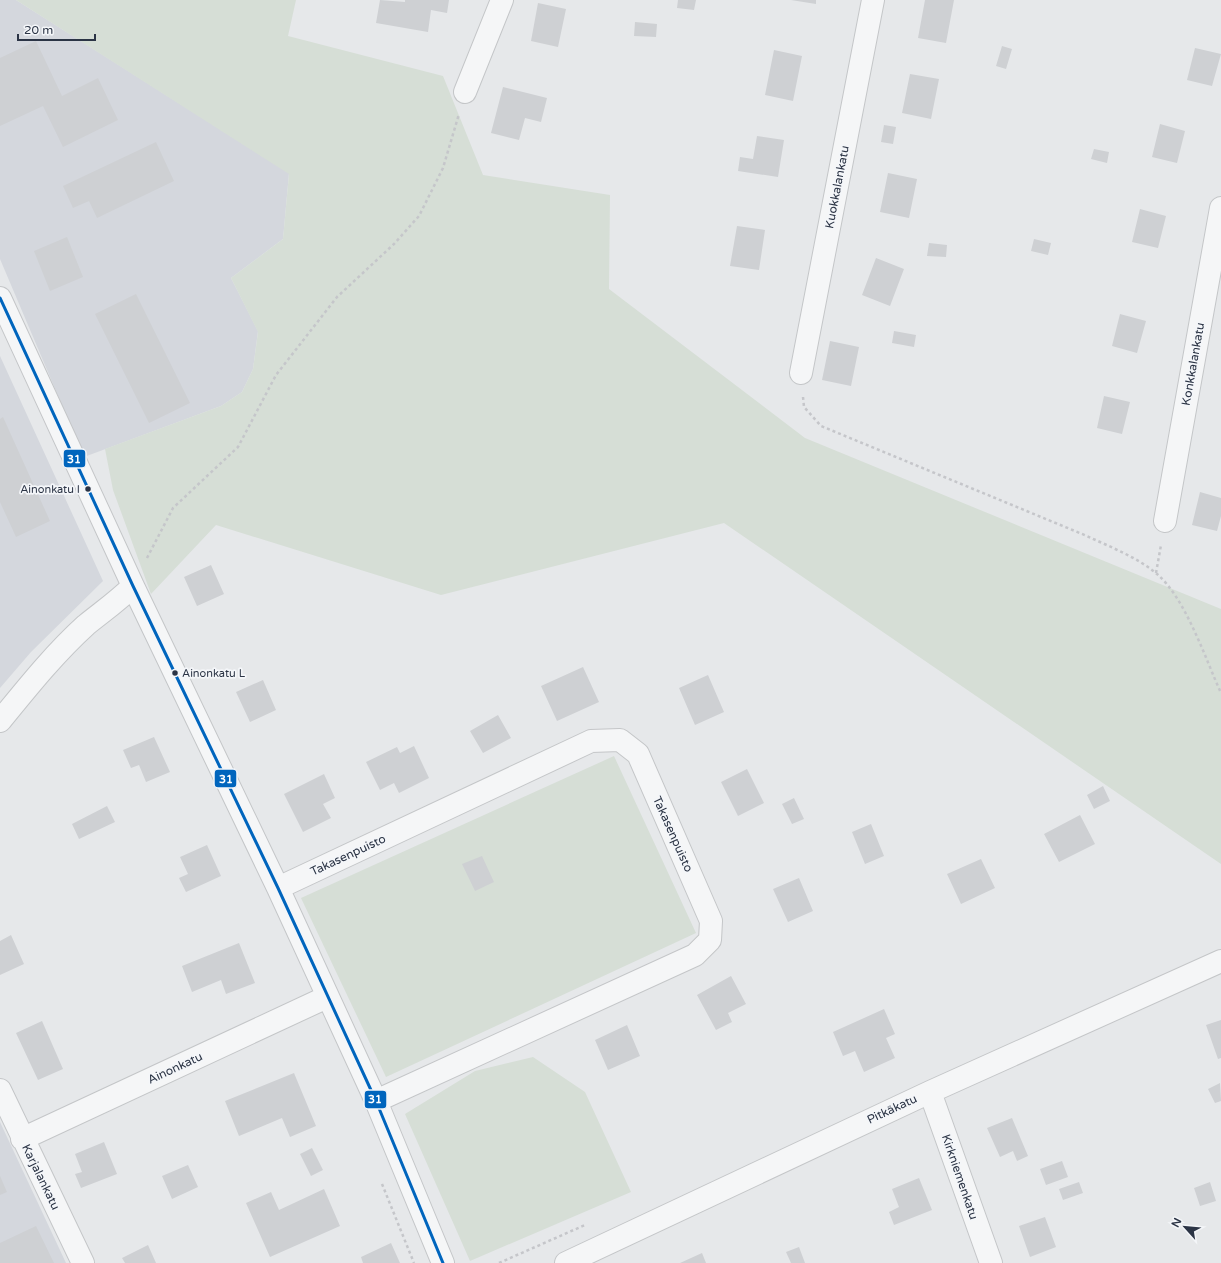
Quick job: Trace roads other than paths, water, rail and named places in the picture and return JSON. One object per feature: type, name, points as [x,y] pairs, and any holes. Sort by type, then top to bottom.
[{"type":"street","points":[[465,92],[502,0]]},
{"type":"street","name":"Kuokkalankatu","points":[[801,373],[874,0]]},
{"type":"street","name":"Konkkalankatu","points":[[1165,521],[1221,208]]},
{"type":"street","points":[[0,298],[133,586],[278,888],[376,1101],[442,1263]]},
{"type":"street","points":[[0,721],[45,667],[86,625],[115,603],[133,586]]},
{"type":"street","name":"Takasenpuisto","points":[[278,888],[590,741],[620,740],[638,754],[711,921],[710,940],[695,955],[376,1101]]},
{"type":"street","name":"Pitkäkatu","points":[[566,1263],[930,1092],[1221,961]]},
{"type":"street","name":"Ainonkatu","points":[[22,1139],[328,997]]},
{"type":"street","name":"Karjalankatu","points":[[0,1090],[22,1139],[83,1263]]},
{"type":"street","name":"Kirkniemenkatu","points":[[930,1092],[991,1263]]},
{"type":"place","name":"Ainonkatu I","points":[[88,489]]},
{"type":"place","name":"Ainonkatu L","points":[[175,673]]}]
